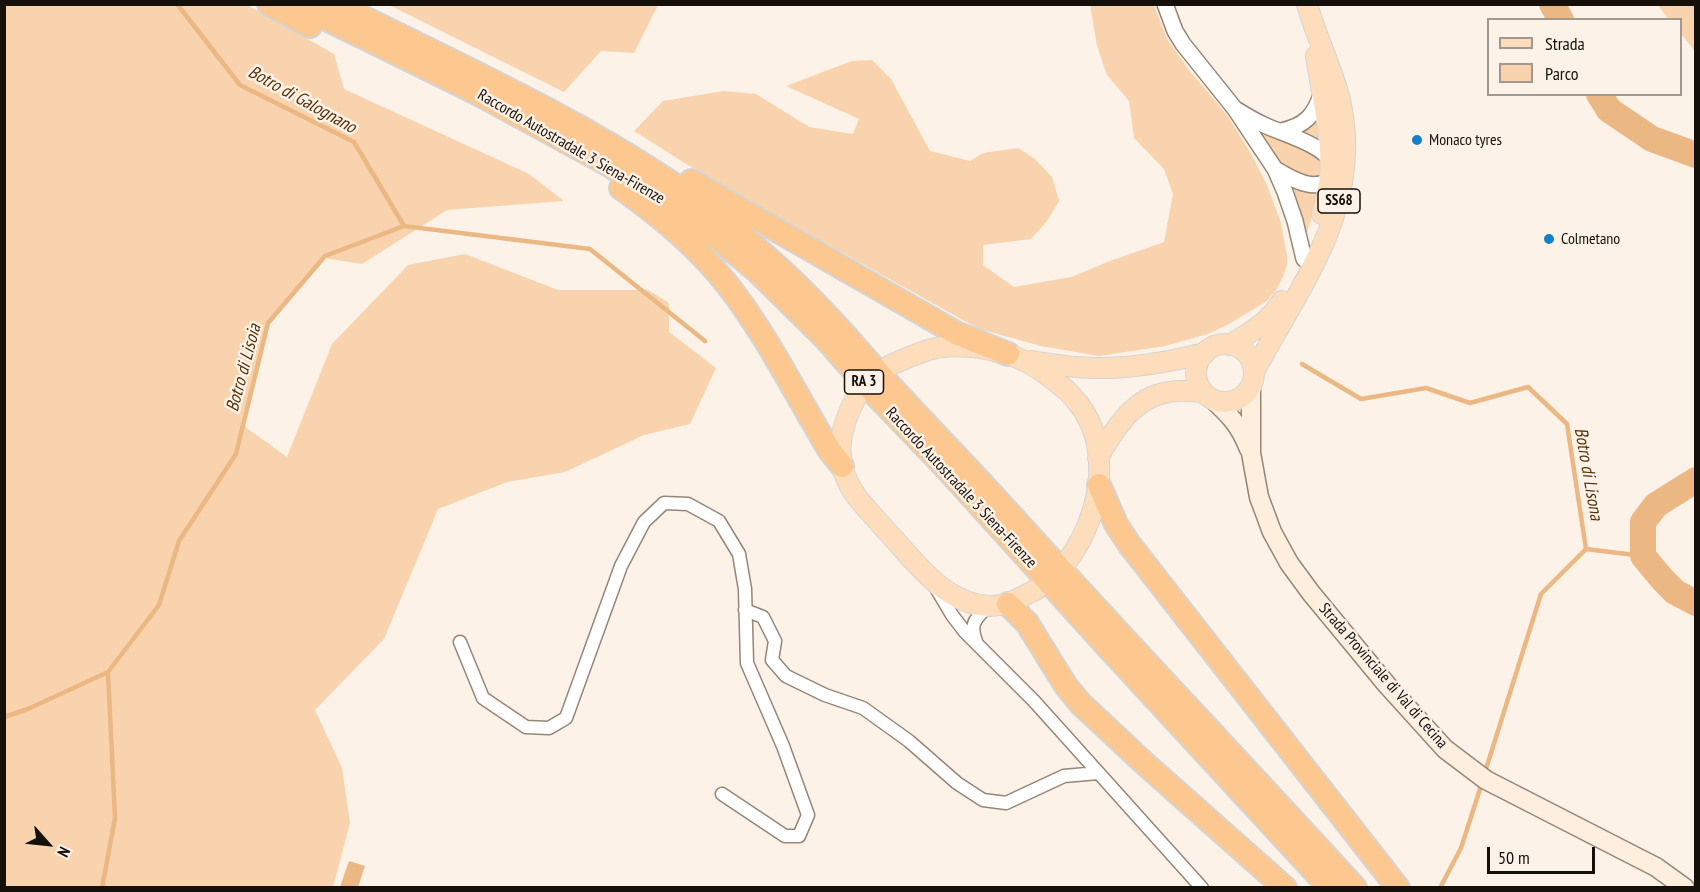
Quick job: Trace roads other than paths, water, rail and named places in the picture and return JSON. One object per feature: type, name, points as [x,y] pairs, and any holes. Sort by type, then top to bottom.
[{"type":"highway","points":[[268,4],[539,140],[595,172],[650,210],[692,245],[725,282],[762,335],[824,441],[842,466]]},
{"type":"highway","name":"Raccordo Autostradale 3 Siena-Firenze","points":[[296,4],[477,93],[606,163],[681,211],[757,271],[825,338],[945,467],[1330,888]]},
{"type":"highway","name":"Raccordo Autostradale 3 Siena-Firenze","points":[[336,4],[555,114],[608,145],[723,220],[829,317],[896,393],[1355,888]]},
{"type":"highway","points":[[363,4],[572,110],[712,194],[956,333],[1016,357]]},
{"type":"highway","points":[[1099,485],[1116,524],[1129,544],[1398,888]]},
{"type":"highway","points":[[998,605],[1027,623],[1066,686],[1081,704],[1285,888]]},
{"type":"main road","name":"SS68","points":[[1205,353],[1212,347],[1230,345],[1264,323],[1274,314],[1310,261],[1332,170],[1328,129],[1308,10]]},
{"type":"main road","name":"SS68","points":[[1208,395],[1221,402],[1230,402],[1246,393],[1310,261],[1333,220],[1342,189],[1345,137],[1340,101],[1308,10]]},
{"type":"main road","points":[[1230,345],[1242,349],[1251,359],[1253,379]]},
{"type":"main road","points":[[889,366],[918,353],[950,346],[981,347],[1016,357],[1076,367],[1108,368],[1169,361],[1205,353]]},
{"type":"main road","points":[[1205,353],[1200,360],[1197,376],[1208,395]]},
{"type":"main road","points":[[1016,357],[1048,375],[1073,396],[1084,413],[1095,439],[1099,485],[1096,503],[1086,531],[1068,560]]},
{"type":"main road","name":"Strada Provinciale di Val di Cecina","points":[[1253,379],[1251,453],[1261,504],[1272,532],[1295,571],[1387,685],[1445,749],[1486,780],[1656,867],[1685,888]]},
{"type":"main road","points":[[1098,458],[1115,429],[1144,402],[1167,392],[1208,395]]},
{"type":"main road","name":"Strada Provinciale di Val di Cecina","points":[[1208,395],[1240,428],[1251,453]]},
{"type":"main road","points":[[857,396],[844,423],[841,442],[842,466],[846,481],[857,497],[930,578],[957,597],[998,605],[1037,589]]},
{"type":"street","points":[[1165,4],[1175,31],[1183,44],[1235,109],[1275,169],[1310,261]]},
{"type":"street","points":[[1281,131],[1298,126],[1307,119],[1315,110],[1322,92]]},
{"type":"street","points":[[1275,169],[1306,184],[1317,184],[1332,170],[1338,146],[1336,121],[1340,101]]},
{"type":"street","points":[[1235,109],[1309,144],[1332,170]]},
{"type":"street","points":[[460,642],[483,698],[526,727],[549,728],[566,718],[621,566],[644,522],[663,503],[688,504],[719,521],[738,554],[745,589],[747,663],[783,746],[808,815],[799,836],[785,836],[723,794]]},
{"type":"street","points":[[930,578],[965,632],[1034,701],[1202,888]]},
{"type":"street","points":[[977,643],[973,626],[978,617],[998,605]]},
{"type":"street","points":[[745,610],[763,617],[775,641],[772,660],[786,676],[825,695],[863,708],[909,741],[957,783],[983,800],[1006,803],[1064,776],[1098,773]]},
{"type":"waterway","name":"Botro di Galognano","points":[[177,4],[240,85],[354,142],[404,226]]},
{"type":"waterway","points":[[1552,4],[1560,18]]},
{"type":"waterway","points":[[1600,96],[1609,110],[1652,139],[1696,155]]},
{"type":"waterway","name":"Botro di Lisoia","points":[[102,888],[115,818],[108,672],[159,605],[179,541],[236,454],[268,323],[325,256],[404,226],[590,249],[705,341]]},
{"type":"waterway","name":"Botro di Lisona","points":[[1302,364],[1361,399],[1426,388],[1470,403],[1528,387],[1567,424],[1586,549],[1643,556]]},
{"type":"waterway","points":[[1696,480],[1656,505],[1643,522],[1643,556],[1675,592],[1696,603]]},
{"type":"waterway","points":[[1486,769],[1541,594],[1586,549]]},
{"type":"waterway","points":[[4,717],[28,709],[108,672]]},
{"type":"waterway","points":[[1440,888],[1461,848],[1481,786]]},
{"type":"place","name":"Monaco tyres","points":[[1417,140]]},
{"type":"place","name":"Colmetano","points":[[1549,239]]}]
